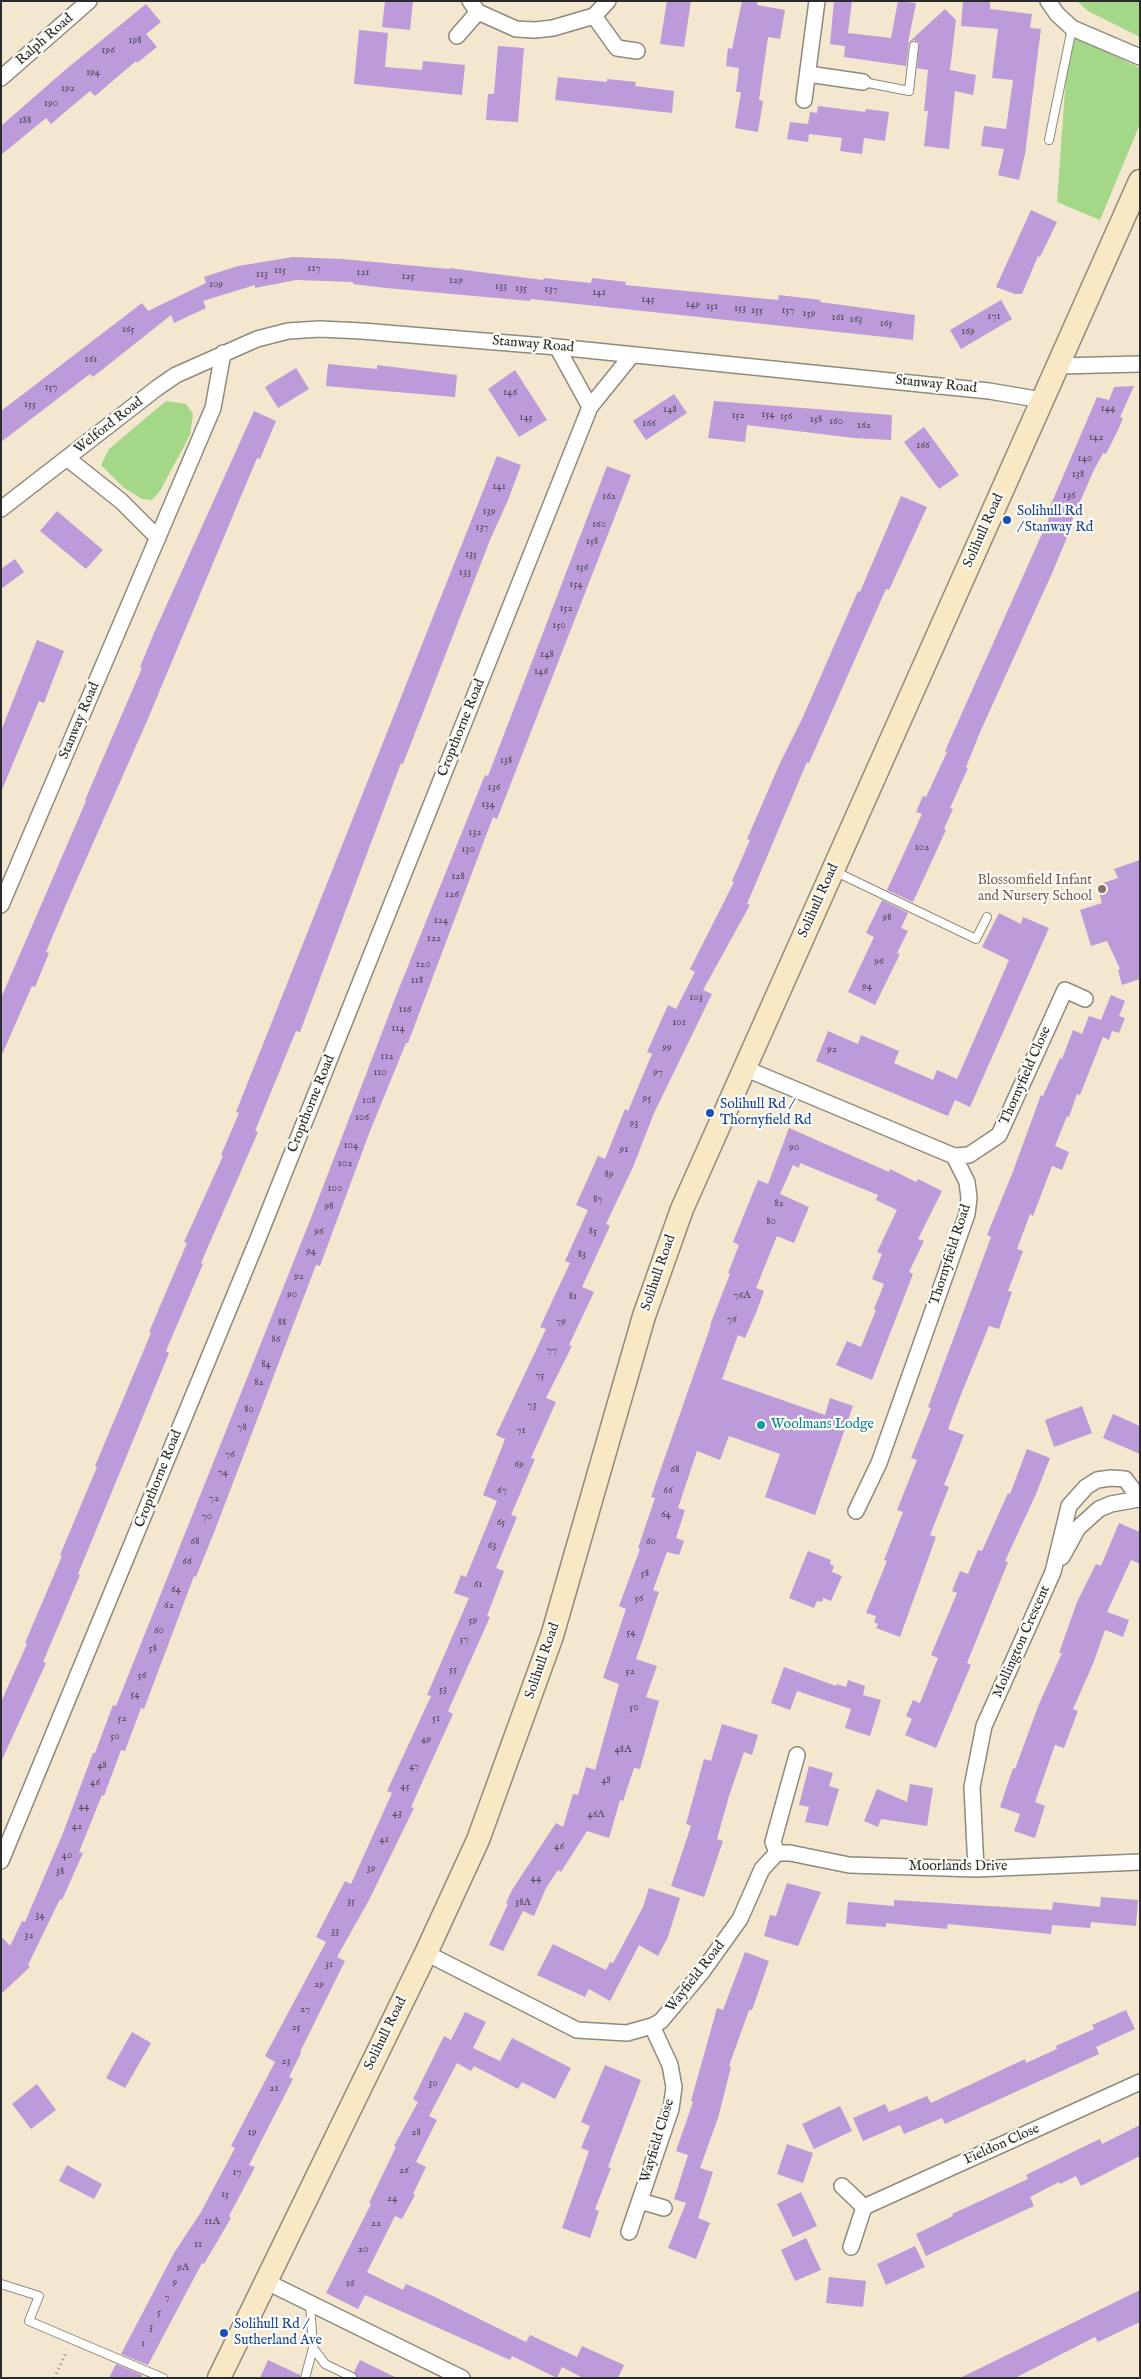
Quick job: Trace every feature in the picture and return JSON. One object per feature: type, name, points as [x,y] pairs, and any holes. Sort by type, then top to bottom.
[{"type":"street","name":"Ralph Road","points":[[1,78],[89,1]]},
{"type":"street","points":[[458,36],[474,7],[516,28],[535,30],[553,28],[594,16],[608,1]]},
{"type":"street","points":[[804,100],[817,1]]},
{"type":"street","points":[[1048,1],[1057,14],[1072,28],[1140,57]]},
{"type":"street","points":[[594,16],[618,48],[637,50]]},
{"type":"street","points":[[808,74],[863,82]]},
{"type":"street","name":"Solihull Road","points":[[219,2378],[426,1953],[478,1840],[552,1636],[644,1316],[682,1209],[1140,181]]},
{"type":"street","name":"Stanway Road","points":[[1,905],[213,408],[223,353],[257,339],[288,331],[320,329],[558,347],[989,391],[1042,400]]},
{"type":"street","points":[[558,347],[590,408]]},
{"type":"street","name":"Welford Road","points":[[1,509],[68,459],[157,388],[176,375],[223,353]]},
{"type":"street","name":"Cropthorne Road","points":[[1,1861],[261,1232],[590,408],[632,355]]},
{"type":"street","points":[[1058,366],[1140,364]]},
{"type":"street","points":[[68,459],[121,501],[158,538]]},
{"type":"street","name":"Thornyfield Close","points":[[954,1156],[968,1155],[999,1135],[1064,990],[1085,999]]},
{"type":"street","points":[[744,1068],[954,1156]]},
{"type":"street","name":"Thornyfield Road","points":[[856,1511],[879,1463],[967,1214],[969,1198],[967,1182],[954,1156]]},
{"type":"street","name":"Mollington Crescent","points":[[976,1869],[972,1787],[984,1726],[1053,1572],[1069,1506],[1086,1487],[1098,1480],[1110,1478],[1125,1479],[1140,1499]]},
{"type":"street","points":[[1053,1572],[1078,1528],[1089,1517],[1111,1504],[1140,1499]]},
{"type":"street","points":[[777,1854],[773,1842],[797,1754]]},
{"type":"street","name":"Wayfield Road","points":[[426,1953],[577,2030],[627,2033],[652,2026],[674,2007],[708,1964],[740,1919],[762,1869],[777,1854]]},
{"type":"street","name":"Moorlands Drive","points":[[777,1854],[790,1854],[850,1865],[976,1869],[1140,1862]]},
{"type":"street","name":"Wayfield Close","points":[[629,2232],[671,2109],[674,2087],[670,2066],[652,2026]]},
{"type":"street","name":"Fieldon Close","points":[[864,2207],[1140,2082]]},
{"type":"street","points":[[842,2186],[864,2207],[851,2247]]},
{"type":"street","name":"Wayfield Close","points":[[640,2200],[664,2208]]},
{"type":"street","points":[[267,2282],[462,2378]]},
{"type":"lane","points":[[1049,140],[1072,28]]},
{"type":"lane","points":[[863,82],[909,91],[914,46]]},
{"type":"lane","points":[[832,870],[976,939],[987,917]]},
{"type":"lane","points":[[1,2284],[39,2296],[29,2321],[163,2378]]},
{"type":"lane","points":[[305,2378],[312,2348],[310,2304]]},
{"type":"lane","points":[[312,2348],[325,2364],[352,2378]]},
{"type":"path","points":[[54,2378],[73,2339]]},
{"type":"green space","points":[[1077,1],[1140,1],[1140,37],[1088,11]]},
{"type":"green space","points":[[1069,34],[1140,68],[1140,124],[1100,220],[1057,202]]},
{"type":"green space","points":[[166,401],[186,404],[193,414],[190,435],[160,491],[152,500],[142,499],[123,487],[101,465],[109,449]]},
{"type":"building","points":[[385,1],[413,1],[410,30],[382,27]]},
{"type":"building","points":[[667,1],[691,1],[684,47],[660,44]]},
{"type":"building","points":[[742,1],[758,1],[757,5],[785,10],[780,39],[768,37],[759,100],[763,101],[758,132],[735,128],[741,92],[736,92],[739,68],[726,66],[728,48],[732,49]]},
{"type":"building","points":[[834,1],[852,1],[848,33],[891,38],[898,1],[916,3],[908,43],[945,9],[956,20],[950,70],[976,75],[973,95],[955,91],[949,149],[924,146],[928,111],[924,111],[928,70],[917,68],[919,43],[914,40],[909,43],[906,66],[844,57],[845,46],[830,44]]},
{"type":"building","points":[[963,1],[990,1],[990,9],[1032,14],[1030,28],[1041,29],[1025,154],[1019,180],[998,175],[1004,149],[981,146],[984,126],[1006,129],[1013,80],[992,78],[998,29],[961,26]]},
{"type":"building","points":[[146,4],[161,22],[146,34],[157,47],[137,63],[136,61],[95,96],[90,91],[51,124],[46,118],[1,155],[1,126],[65,70]]},
{"type":"building","points":[[359,30],[388,33],[385,67],[422,70],[423,61],[465,65],[462,95],[354,84]]},
{"type":"building","points":[[498,46],[524,48],[518,122],[486,120],[488,94],[494,94]]},
{"type":"building","points":[[558,77],[607,82],[607,79],[636,82],[635,86],[674,91],[672,113],[555,100]]},
{"type":"building","points":[[818,106],[865,112],[866,109],[889,112],[885,141],[864,138],[862,154],[840,151],[842,138],[809,134],[808,142],[787,139],[790,122],[808,124],[810,112],[817,113]]},
{"type":"building","points":[[1031,210],[1057,222],[1040,257],[1038,256],[1022,294],[1015,294],[996,287]]},
{"type":"building","points":[[293,257],[449,268],[543,280],[544,278],[591,283],[592,278],[626,282],[625,285],[778,300],[779,295],[821,300],[820,302],[915,315],[913,340],[531,299],[530,301],[386,288],[353,284],[353,282],[296,280],[255,288],[255,285],[203,301],[206,308],[174,323],[171,315],[93,377],[90,374],[1,442],[1,411],[142,303],[148,311],[206,283],[204,277],[238,266]]},
{"type":"building","points":[[1001,300],[1012,319],[961,349],[950,330]]},
{"type":"building","points":[[328,364],[377,369],[377,365],[457,375],[455,397],[326,386]]},
{"type":"building","points":[[296,368],[309,389],[278,408],[265,387]]},
{"type":"building","points":[[515,370],[547,420],[519,437],[488,389]]},
{"type":"building","points":[[1134,386],[1120,417],[1123,418],[1118,430],[1106,454],[1103,453],[1093,472],[1066,534],[1068,535],[1053,571],[981,730],[966,767],[968,768],[950,808],[953,809],[944,829],[946,830],[913,902],[887,890],[922,814],[916,812],[923,796],[926,797],[947,752],[945,751],[1049,518],[1046,516],[1097,397],[1109,400],[1114,387]]},
{"type":"building","points":[[674,394],[687,413],[646,440],[633,421]]},
{"type":"building","points":[[714,401],[892,415],[891,440],[854,438],[747,425],[745,442],[708,438]]},
{"type":"building","points":[[254,411],[276,421],[260,459],[257,458],[147,721],[67,902],[46,952],[49,953],[35,987],[32,986],[1,1057],[1,998],[142,668],[140,667],[154,633]]},
{"type":"building","points":[[924,427],[959,475],[939,489],[904,442]]},
{"type":"building","points":[[497,456],[521,465],[508,500],[490,540],[403,764],[401,763],[300,1032],[296,1031],[255,1131],[258,1132],[201,1263],[203,1264],[166,1351],[169,1353],[43,1662],[46,1663],[1,1762],[1,1702],[27,1644],[25,1643],[97,1467],[95,1466],[187,1243],[184,1242],[223,1156],[221,1155],[239,1113],[236,1112]]},
{"type":"building","points":[[607,466],[631,475],[497,819],[493,817],[408,1043],[406,1043],[370,1131],[320,1266],[316,1265],[215,1530],[196,1577],[194,1576],[144,1709],[141,1708],[125,1751],[121,1750],[104,1796],[102,1795],[79,1852],[83,1853],[62,1900],[60,1899],[28,1965],[30,1967],[1,1994],[1,1936],[10,1946],[22,1921],[25,1922],[63,1833],[113,1705],[116,1706],[311,1218],[396,996],[485,775],[488,776]]},
{"type":"building","points":[[901,496],[927,507],[889,590],[886,589],[809,763],[807,762],[747,904],[750,905],[703,990],[712,994],[654,1113],[633,1167],[606,1224],[610,1226],[582,1287],[594,1292],[569,1345],[572,1346],[546,1398],[556,1402],[531,1458],[535,1459],[511,1515],[517,1517],[496,1568],[504,1571],[487,1616],[490,1617],[448,1711],[453,1714],[411,1807],[414,1808],[369,1900],[337,1957],[345,1961],[300,2052],[289,2077],[293,2079],[249,2165],[255,2167],[229,2216],[231,2218],[204,2264],[202,2263],[148,2365],[121,2354],[174,2253],[201,2212],[235,2148],[231,2146],[275,2062],[265,2056],[326,1942],[316,1937],[345,1881],[351,1884],[392,1793],[387,1791],[431,1696],[427,1695],[469,1598],[454,1593],[461,1575],[466,1577],[497,1501],[483,1495],[505,1439],[496,1435],[546,1329],[540,1327],[570,1263],[565,1261],[588,1210],[576,1205],[598,1156],[605,1159],[625,1109],[628,1111],[652,1054],[647,1052],[668,1005],[676,1009],[695,972],[690,969],[734,882],[732,881],[750,840],[747,839],[858,591],[860,592]]},
{"type":"building","points":[[57,511],[103,550],[86,569],[40,531]]},
{"type":"building","points":[[15,559],[24,572],[1,589],[1,569]]},
{"type":"building","points":[[37,640],[64,651],[44,703],[39,701],[1,792],[1,731]]},
{"type":"building","points":[[1140,860],[1140,979],[1122,985],[1118,970],[1120,969],[1107,941],[1091,946],[1080,910],[1102,903],[1097,885],[1118,878],[1114,869]]},
{"type":"building","points":[[882,900],[908,913],[901,928],[908,931],[897,953],[900,954],[875,1005],[848,992],[874,937],[866,933]]},
{"type":"building","points":[[999,913],[1021,924],[1023,917],[1049,928],[970,1107],[955,1100],[948,1116],[816,1061],[828,1031],[858,1044],[861,1035],[899,1051],[894,1063],[933,1080],[937,1070],[957,1079],[1009,960],[982,947]]},
{"type":"building","points":[[1111,995],[1125,1001],[1119,1016],[1125,1018],[1119,1033],[1112,1031],[1109,1040],[1103,1037],[1080,1095],[1077,1094],[1069,1117],[1067,1116],[1055,1146],[1069,1152],[1062,1170],[1052,1166],[1033,1216],[1030,1214],[1017,1249],[1023,1251],[1008,1291],[1012,1292],[999,1329],[989,1326],[948,1429],[964,1435],[944,1485],[949,1487],[930,1535],[936,1537],[900,1637],[876,1628],[878,1624],[874,1622],[876,1616],[866,1613],[887,1561],[884,1560],[903,1512],[897,1510],[917,1460],[911,1458],[931,1408],[928,1407],[991,1237],[987,1235],[1041,1095],[1043,1096],[1060,1058],[1062,1059],[1073,1030],[1082,1034],[1089,1016],[1101,1020]]},
{"type":"building","points":[[789,1128],[889,1172],[890,1169],[916,1182],[918,1179],[942,1191],[918,1239],[924,1241],[909,1272],[913,1274],[872,1380],[836,1365],[847,1341],[861,1347],[876,1310],[874,1309],[884,1284],[872,1279],[882,1254],[877,1252],[897,1210],[876,1200],[878,1195],[800,1163],[799,1168],[793,1165],[780,1194],[809,1207],[794,1243],[777,1236],[756,1288],[764,1291],[756,1313],[745,1338],[738,1335],[722,1379],[825,1415],[830,1398],[853,1406],[815,1515],[765,1497],[780,1454],[729,1436],[720,1460],[697,1451],[678,1508],[685,1510],[676,1538],[684,1541],[679,1555],[667,1552],[653,1590],[659,1592],[636,1659],[657,1666],[646,1697],[659,1701],[640,1769],[634,1768],[623,1801],[620,1800],[609,1838],[587,1831],[561,1872],[558,1870],[546,1888],[534,1916],[523,1911],[503,1951],[489,1945],[508,1904],[506,1903],[512,1890],[556,1823],[563,1827],[573,1794],[578,1795],[586,1767],[595,1770],[619,1684],[603,1678],[626,1609],[619,1606],[640,1549],[638,1548],[655,1498],[651,1497],[710,1325],[730,1274],[728,1273],[739,1245],[733,1242],[758,1180],[768,1184]]},
{"type":"building","points":[[1082,1406],[1092,1433],[1054,1447],[1045,1420]]},
{"type":"building","points":[[1113,1414],[1140,1426],[1140,1454],[1103,1438]]},
{"type":"building","points":[[1027,1449],[1050,1458],[1036,1494],[1005,1561],[1008,1562],[967,1663],[971,1665],[936,1748],[905,1735],[912,1719],[906,1716],[913,1700],[920,1703],[938,1658],[931,1655],[957,1593],[952,1591],[960,1571],[968,1574],[978,1550],[982,1551],[1008,1493],[1010,1494]]},
{"type":"building","points":[[1119,1523],[1140,1532],[1140,1564],[1131,1560],[1107,1612],[1129,1620],[1123,1637],[1105,1630],[1093,1664],[1073,1709],[1078,1711],[1064,1748],[1055,1745],[1035,1802],[1045,1806],[1035,1838],[1014,1831],[1020,1814],[1000,1807],[1013,1768],[1015,1769],[1039,1704],[1062,1653],[1059,1653],[1077,1602],[1096,1564],[1101,1566]]},
{"type":"building","points":[[808,1551],[831,1560],[830,1564],[834,1566],[832,1572],[842,1576],[831,1601],[823,1598],[822,1602],[817,1601],[814,1608],[789,1598]]},
{"type":"building","points":[[784,1667],[836,1686],[837,1684],[846,1687],[848,1680],[865,1686],[863,1695],[881,1700],[870,1736],[845,1728],[851,1709],[797,1691],[790,1710],[771,1703]]},
{"type":"building","points":[[722,1724],[758,1735],[752,1755],[744,1752],[729,1796],[717,1839],[723,1841],[704,1897],[671,1886],[691,1826],[686,1824],[704,1759],[711,1761]]},
{"type":"building","points":[[809,1766],[833,1773],[829,1786],[839,1789],[828,1826],[805,1822],[809,1807],[799,1805]]},
{"type":"building","points":[[910,1784],[933,1788],[927,1826],[881,1819],[878,1827],[864,1821],[877,1789],[907,1802]]},
{"type":"building","points":[[787,1883],[821,1892],[798,1946],[764,1936],[770,1915],[776,1916]]},
{"type":"building","points":[[649,1888],[680,1898],[668,1937],[658,1956],[639,1945],[610,2001],[589,1989],[585,1997],[537,1975],[553,1944],[606,1970],[610,1962],[613,1963],[643,1907]]},
{"type":"building","points":[[1101,1897],[1138,1900],[1136,1926],[1091,1922],[1090,1928],[1052,1925],[1051,1934],[948,1924],[947,1929],[886,1923],[886,1927],[846,1924],[848,1902],[894,1906],[894,1900],[1052,1910],[1053,1902],[1100,1907]]},
{"type":"building","points":[[745,1952],[769,1961],[752,2010],[749,2010],[729,2066],[731,2067],[718,2118],[700,2168],[713,2172],[698,2218],[710,2223],[696,2259],[668,2248],[686,2203],[674,2199],[688,2155],[676,2151],[693,2102],[691,2101],[717,2008],[723,2010]]},
{"type":"building","points":[[1126,2010],[1135,2029],[1096,2047],[1099,2054],[945,2124],[942,2118],[904,2134],[900,2125],[863,2141],[853,2118],[885,2104],[889,2112],[927,2096],[931,2103],[1025,2059],[1026,2063],[1057,2049],[1056,2046],[1094,2029],[1092,2025]]},
{"type":"building","points":[[465,2012],[486,2022],[473,2048],[500,2061],[512,2038],[571,2068],[555,2099],[522,2082],[518,2089],[474,2066],[471,2071],[457,2063],[429,2116],[437,2120],[416,2162],[426,2167],[413,2194],[415,2195],[402,2219],[395,2216],[367,2272],[403,2290],[406,2284],[526,2342],[530,2335],[577,2357],[582,2346],[624,2365],[618,2378],[583,2378],[562,2367],[557,2378],[512,2356],[510,2360],[365,2295],[358,2309],[326,2293],[371,2204],[369,2203],[396,2147],[394,2146],[418,2102],[413,2099],[444,2036],[451,2040]]},
{"type":"building","points":[[132,2032],[151,2043],[125,2088],[106,2078]]},
{"type":"building","points":[[605,2065],[641,2080],[608,2167],[611,2168],[595,2209],[599,2211],[590,2238],[562,2228],[589,2151],[581,2148],[590,2126],[581,2122]]},
{"type":"building","points":[[37,2084],[56,2110],[31,2129],[12,2104]]},
{"type":"building","points":[[840,2106],[852,2131],[814,2149],[802,2124]]},
{"type":"building","points":[[1140,2125],[1140,2156],[1081,2186],[1076,2176],[1060,2184],[1059,2182],[1030,2197],[1034,2206],[926,2256],[916,2234],[953,2216],[952,2214],[1028,2179],[1026,2175],[1081,2148],[1100,2139],[1102,2144]]},
{"type":"building","points":[[787,2144],[813,2153],[803,2183],[777,2174]]},
{"type":"building","points":[[67,2165],[102,2184],[94,2199],[59,2181]]},
{"type":"building","points":[[801,2192],[817,2226],[793,2237],[777,2204]]},
{"type":"building","points":[[806,2238],[821,2270],[795,2281],[781,2250]]},
{"type":"building","points":[[915,2246],[925,2267],[886,2285],[877,2264]]},
{"type":"building","points":[[829,2277],[866,2281],[863,2307],[826,2303]]},
{"type":"building","points":[[1140,2290],[1140,2322],[1098,2342],[1095,2337],[1015,2378],[960,2378]]},
{"type":"building","points":[[268,2360],[300,2375],[300,2378],[260,2378]]},
{"type":"building","points":[[360,2360],[397,2378],[357,2378],[354,2372]]},
{"type":"building","points":[[116,2364],[142,2375],[141,2378],[109,2378]]},
{"type":"place","name":"Solihull Rd / Stanway Rd","points":[[1007,520]]},
{"type":"place","name":"Blossomfield Infant and Nursery School","points":[[1102,889]]},
{"type":"place","name":"Solihull Rd / Thornyfield Rd","points":[[710,1113]]},
{"type":"place","name":"Woolmans Lodge","points":[[761,1425]]},
{"type":"place","name":"Solihull Rd / Sutherland Ave","points":[[224,2333]]}]
